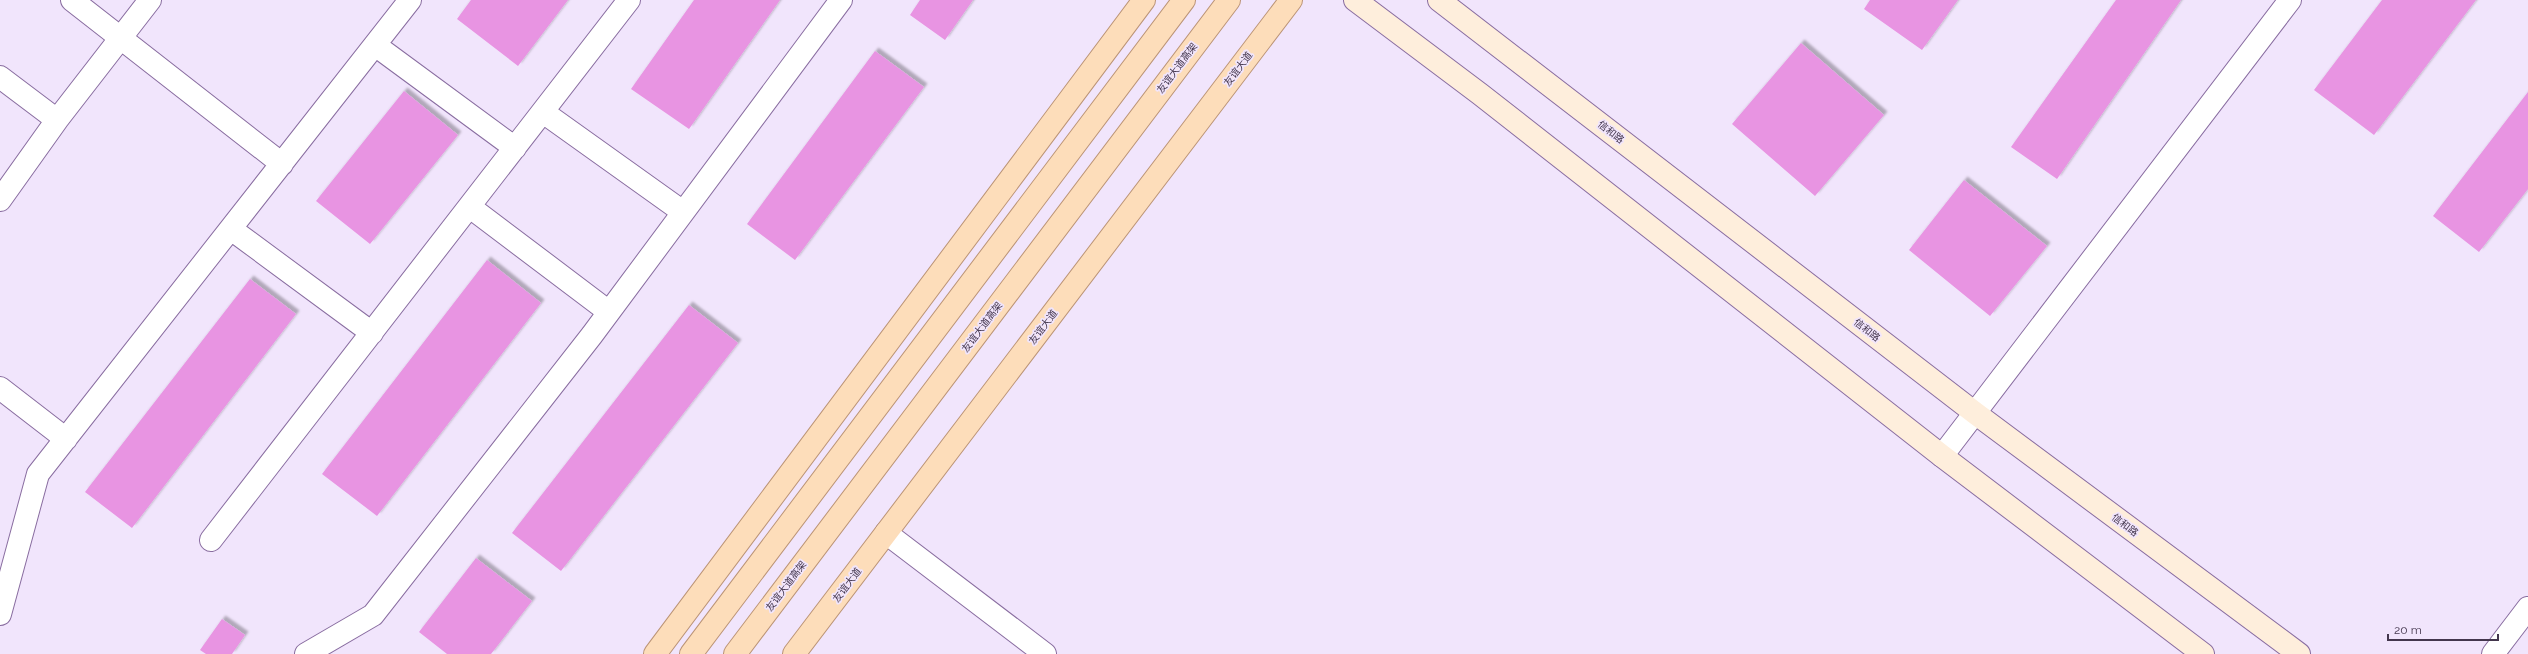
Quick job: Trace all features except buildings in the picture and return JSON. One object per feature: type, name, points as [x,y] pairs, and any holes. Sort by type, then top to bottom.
[{"type":"main road","points":[[655,654],[1144,0]]},
{"type":"main road","points":[[691,654],[1184,0]]},
{"type":"main road","name":"友谊大道高架","points":[[735,654],[1229,0]]},
{"type":"main road","name":"友谊大道","points":[[794,654],[1291,0]]},
{"type":"main road","points":[[1354,0],[1480,94],[1942,456],[2202,654]]},
{"type":"main road","name":"信和路","points":[[1439,0],[1975,413],[2299,654]]},
{"type":"street","points":[[72,0],[282,164]]},
{"type":"street","points":[[0,200],[57,120],[150,0]]},
{"type":"street","points":[[0,614],[38,474],[410,0]]},
{"type":"street","points":[[211,540],[629,0]]},
{"type":"street","points":[[306,654],[373,615],[609,312],[841,0]]},
{"type":"street","points":[[1942,456],[2290,0]]},
{"type":"street","points":[[375,45],[515,148]]},
{"type":"street","points":[[0,77],[57,120]]},
{"type":"street","points":[[543,112],[683,212]]},
{"type":"street","points":[[470,207],[609,312]]},
{"type":"street","points":[[231,229],[372,333]]},
{"type":"street","points":[[0,388],[66,438]]},
{"type":"street","points":[[886,533],[1045,654]]},
{"type":"street","points":[[2493,654],[2528,608]]}]
